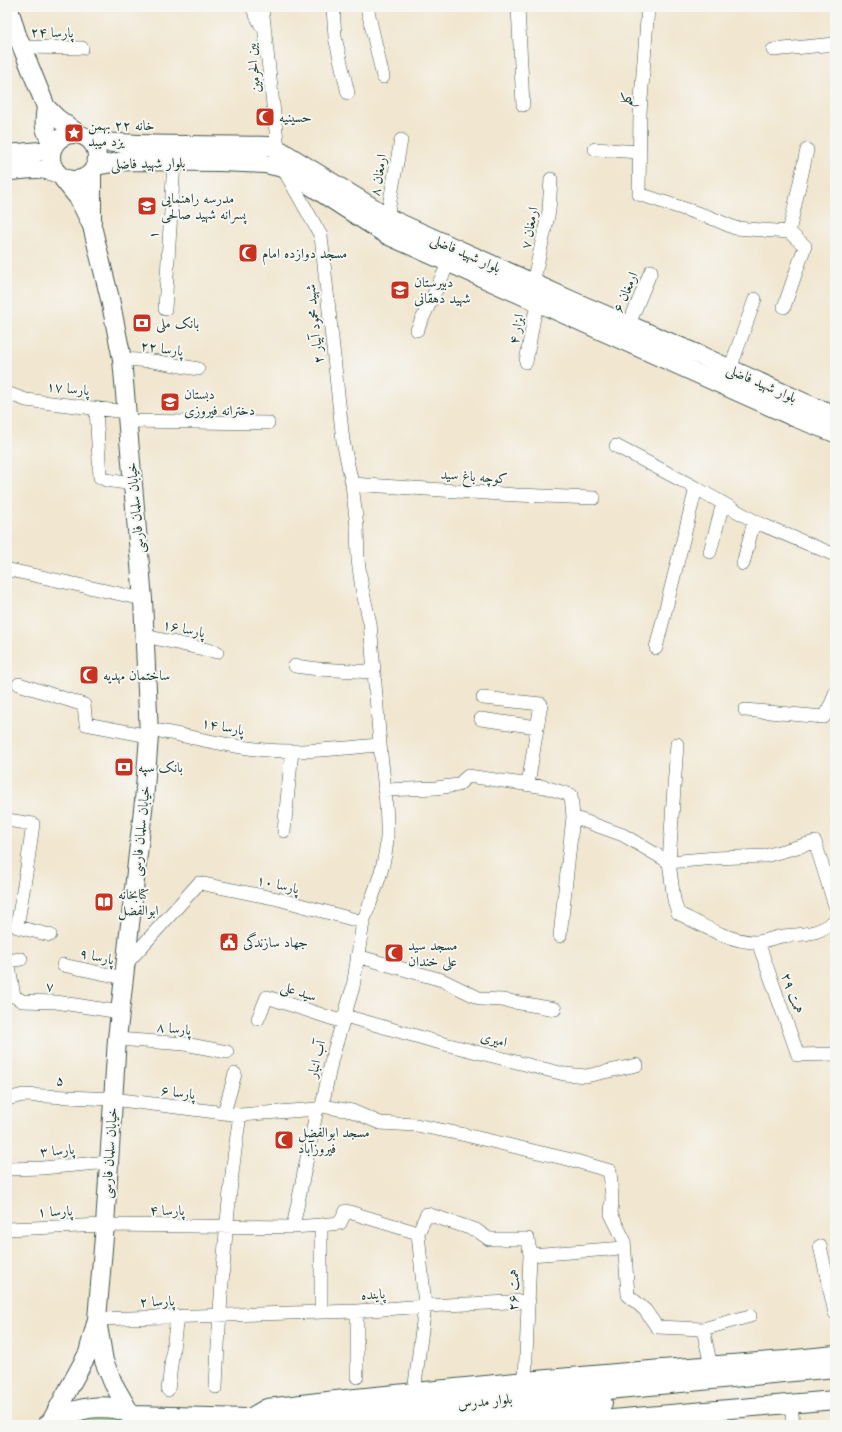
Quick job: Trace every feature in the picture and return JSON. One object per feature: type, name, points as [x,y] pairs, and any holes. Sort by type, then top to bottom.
[{"type":"main road","points":[[7,171],[42,169],[51,171],[71,181],[78,180],[86,178],[94,169],[97,152],[85,138],[57,118],[46,107],[14,27],[10,7]]},
{"type":"main road","points":[[46,107],[44,121],[45,130],[52,148],[51,162],[60,176]]},
{"type":"main road","points":[[7,154],[52,148],[58,140],[65,135],[73,134],[85,138]]},
{"type":"main road","name":"بلوار شهید فاضلی","points":[[85,138],[116,144],[269,146],[278,148],[357,207],[387,235],[796,418],[835,433]]},
{"type":"main road","name":"بلوار شهید فاضلی","points":[[94,169],[123,161],[265,164],[283,168],[357,207],[387,217],[814,407],[835,414]]},
{"type":"main road","name":"خیابان سلمان فارسی","points":[[92,226],[94,169]]},
{"type":"main road","name":"خیابان سلمان فارسی","points":[[49,1424],[88,1353],[97,1319],[120,1012],[143,806],[149,732],[145,636],[134,484],[122,360],[110,299],[92,226],[79,199],[60,176]]},
{"type":"main road","name":"خیابان سلمان فارسی","points":[[97,1319],[104,1361],[113,1383],[135,1418]]},
{"type":"main road","points":[[248,1419],[267,1408],[525,1381],[835,1355]]},
{"type":"main road","name":"بلوار مدرس","points":[[49,1424],[66,1415],[95,1407],[115,1408],[135,1418],[248,1419],[380,1411],[835,1367]]},
{"type":"main road","name":"بلوار مدرس","points":[[383,1425],[835,1380]]},
{"type":"main road","points":[[542,1425],[835,1400]]},
{"type":"street","points":[[252,7],[265,34]]},
{"type":"street","name":"بین الحرمین","points":[[262,7],[278,148]]},
{"type":"street","points":[[333,7],[335,37],[348,93]]},
{"type":"street","points":[[367,7],[383,77]]},
{"type":"street","points":[[518,7],[523,105]]},
{"type":"street","name":"کلم","points":[[648,7],[640,113],[639,194],[709,217],[735,228],[789,232]]},
{"type":"street","points":[[773,50],[835,44]]},
{"type":"street","name":"پارسا ۲۴","points":[[22,47],[82,48]]},
{"type":"street","name":"ارمغان ۸","points":[[387,217],[401,140]]},
{"type":"street","points":[[596,149],[639,152]]},
{"type":"street","points":[[784,307],[805,246],[789,232],[807,150]]},
{"type":"street","name":"۱","points":[[165,309],[174,162]]},
{"type":"street","name":"شهید محمود آبیار ۲","points":[[283,168],[321,236],[343,441],[352,484],[357,527],[358,560],[362,589],[370,623],[387,838],[383,864],[362,922]]},
{"type":"street","name":"ارمغان ۷","points":[[533,283],[549,211],[552,179]]},
{"type":"street","points":[[416,330],[449,262]]},
{"type":"street","name":"ارمغان ۶","points":[[629,324],[651,272]]},
{"type":"street","points":[[730,369],[755,299]]},
{"type":"street","name":"ابزار ۴","points":[[526,362],[534,317],[539,302]]},
{"type":"street","name":"پارسا ۲۲","points":[[122,360],[153,361],[198,369]]},
{"type":"street","name":"پارسا ۱۷","points":[[7,393],[26,400],[96,408],[127,416],[268,423]]},
{"type":"street","points":[[96,408],[100,477],[106,480],[134,484]]},
{"type":"street","points":[[616,446],[696,488],[754,521],[835,555]]},
{"type":"street","name":"کوچه باغ سید","points":[[352,484],[516,495],[594,498]]},
{"type":"street","points":[[656,648],[696,488]]},
{"type":"street","points":[[710,552],[723,503]]},
{"type":"street","points":[[743,564],[754,521]]},
{"type":"street","points":[[10,570],[142,599]]},
{"type":"street","name":"پارسا ۱۶","points":[[145,636],[217,652]]},
{"type":"street","points":[[295,666],[318,669],[373,672]]},
{"type":"street","name":"پارسا ۱۴","points":[[19,684],[84,705],[86,724],[266,750],[292,751],[380,745]]},
{"type":"street","points":[[745,710],[824,717],[835,693]]},
{"type":"street","points":[[483,698],[541,704],[528,784]]},
{"type":"street","points":[[481,719],[537,727]]},
{"type":"street","points":[[677,744],[669,862],[674,900],[678,912],[715,932],[746,941],[758,942],[782,936],[805,935],[826,928],[835,920]]},
{"type":"street","points":[[284,831],[292,751]]},
{"type":"street","points":[[384,790],[436,788],[458,784],[468,776],[545,787],[571,795],[573,817],[560,936]]},
{"type":"street","points":[[573,817],[623,836],[669,862],[765,856],[815,842],[835,906]]},
{"type":"street","points":[[7,820],[33,824],[28,867],[16,927],[50,935]]},
{"type":"street","name":"پارسا ۱۰","points":[[125,971],[199,883],[278,900],[362,922]]},
{"type":"street","points":[[344,1019],[353,987],[362,922]]},
{"type":"street","name":"همت ۲۹","points":[[758,942],[798,1055],[835,1054]]},
{"type":"street","points":[[357,956],[442,980],[481,998],[555,1009]]},
{"type":"street","name":"۷","points":[[12,960],[14,996],[22,1001],[56,1002],[120,1012]]},
{"type":"street","name":"پارسا ۹","points":[[63,965],[125,971]]},
{"type":"street","name":"سید علی","points":[[258,1019],[267,997],[344,1019]]},
{"type":"street","name":"امیری","points":[[344,1019],[564,1074],[586,1076],[637,1065]]},
{"type":"street","name":"آب انبار","points":[[293,1227],[332,1058],[344,1019]]},
{"type":"street","name":"پارسا ۸","points":[[118,1039],[185,1044],[227,1052]]},
{"type":"street","points":[[224,1113],[234,1074]]},
{"type":"street","name":"۵","points":[[7,1099],[23,1095],[113,1099]]},
{"type":"street","name":"پارسا ۶","points":[[113,1099],[240,1115],[320,1108],[352,1111],[380,1122],[416,1125],[576,1161],[610,1171],[612,1198],[611,1214],[624,1240],[624,1248]]},
{"type":"street","points":[[216,1387],[222,1262],[228,1226],[232,1166],[240,1115]]},
{"type":"street","name":"پارسا ۳","points":[[7,1169],[42,1168],[109,1162]]},
{"type":"street","name":"پارسا ۴","points":[[105,1225],[293,1227],[340,1223],[346,1211],[418,1233]]},
{"type":"street","name":"همت ۲۶","points":[[418,1233],[427,1214],[476,1230],[489,1239],[528,1239],[530,1254],[525,1381]]},
{"type":"street","name":"پارسا ۱","points":[[7,1229],[105,1225]]},
{"type":"street","points":[[320,1225],[321,1312]]},
{"type":"street","points":[[414,1392],[425,1306],[418,1233]]},
{"type":"street","points":[[820,1246],[835,1313]]},
{"type":"street","points":[[530,1254],[624,1248],[628,1295],[645,1310],[657,1327],[703,1329],[750,1316]]},
{"type":"street","name":"پاینده","points":[[219,1315],[357,1311],[529,1301]]},
{"type":"street","points":[[357,1311],[357,1378]]},
{"type":"street","name":"پارسا ۲","points":[[97,1319],[219,1315]]},
{"type":"street","points":[[168,1390],[177,1316]]},
{"type":"street","points":[[703,1329],[711,1366]]},
{"type":"street","points":[[791,1404],[794,1425]]},
{"type":"green space","points":[[107,1417],[129,1419],[133,1425],[69,1425],[81,1421]]},
{"type":"place","name":"حسینیه","points":[[265,117]]},
{"type":"place","name":"خانه ۲۲ بهمن یزد میبد","points":[[74,133]]},
{"type":"place","name":"مدرسه راهنمایی پسرانه شهید صالحی","points":[[147,206]]},
{"type":"place","name":"مسجد دوازده امام","points":[[248,253]]},
{"type":"place","name":"دبیرستان شهید دهقانی","points":[[400,290]]},
{"type":"place","name":"بانک ملی","points":[[142,323]]},
{"type":"place","name":"دبستان دخترانه فیروزی","points":[[170,402]]},
{"type":"place","name":"ساختمان مهدیه","points":[[89,675]]},
{"type":"place","name":"بانک سپه","points":[[124,767]]},
{"type":"place","name":"کتابخانه ابوالفضل","points":[[104,902]]},
{"type":"place","name":"جهاد سازندگی","points":[[229,942]]},
{"type":"place","name":"مسجد سید علی خندان","points":[[394,953]]},
{"type":"place","name":"مسجد ابوالفضل فیروزآباد","points":[[284,1140]]}]
